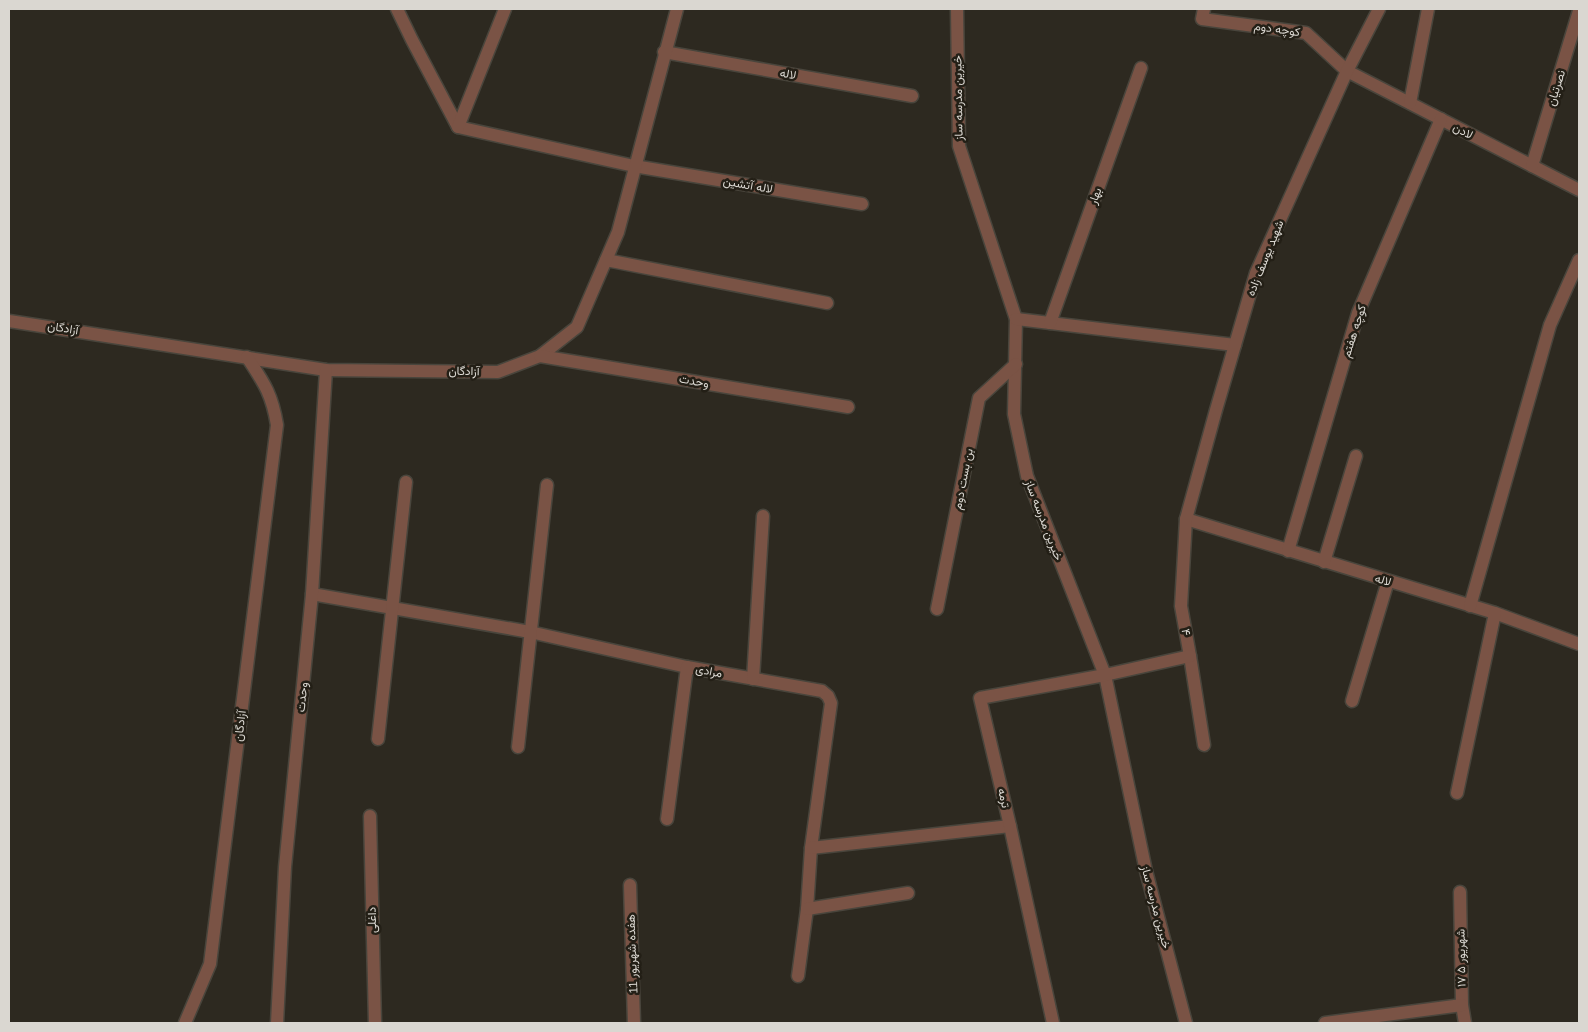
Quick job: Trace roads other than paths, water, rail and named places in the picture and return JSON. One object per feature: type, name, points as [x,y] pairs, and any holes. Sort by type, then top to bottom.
[{"type":"street","points":[[397,9],[458,127]]},
{"type":"street","points":[[458,127],[505,9]]},
{"type":"street","name":"آزادگان","points":[[9,321],[326,370],[498,372],[540,356],[577,327],[618,232],[676,9]]},
{"type":"street","name":"خیرین مدرسه ساز","points":[[957,9],[959,146],[1016,319],[1014,414],[1027,476],[1105,675],[1146,871],[1186,1023]]},
{"type":"street","name":"کوچه دوم","points":[[1204,9],[1202,19],[1306,33],[1348,72]]},
{"type":"street","name":"شهید یوسف زاده","points":[[1186,519],[1256,273],[1379,9]]},
{"type":"street","points":[[1410,103],[1428,9]]},
{"type":"street","name":"نصرتیان","points":[[1532,166],[1579,11]]},
{"type":"street","name":"لاله","points":[[664,52],[912,96]]},
{"type":"street","name":"بهار","points":[[1050,323],[1141,68]]},
{"type":"street","name":"لادن","points":[[1348,72],[1579,190]]},
{"type":"street","name":"کوچه هفتم","points":[[1288,551],[1358,313],[1441,119]]},
{"type":"street","name":"لاله آتشین","points":[[458,127],[634,166],[862,204]]},
{"type":"street","points":[[606,260],[827,303]]},
{"type":"street","points":[[1470,606],[1550,325],[1579,260]]},
{"type":"street","points":[[1016,319],[1235,345]]},
{"type":"street","name":"وحدت","points":[[540,356],[848,407]]},
{"type":"street","name":"آزادگان","points":[[185,1023],[210,964],[278,425],[274,405],[266,385],[247,357]]},
{"type":"street","name":"بن بست دوم","points":[[937,609],[979,398],[1016,364]]},
{"type":"street","name":"وحدت","points":[[277,1023],[285,867],[312,594],[326,370]]},
{"type":"street","points":[[1324,562],[1356,456]]},
{"type":"street","points":[[378,739],[406,482]]},
{"type":"street","points":[[518,746],[547,485]]},
{"type":"street","points":[[753,679],[763,516]]},
{"type":"street","name":"لاله","points":[[1186,519],[1495,613],[1579,644]]},
{"type":"street","name":"۴","points":[[1186,519],[1180,606],[1204,745]]},
{"type":"street","points":[[1352,701],[1388,581]]},
{"type":"street","name":"مرادی","points":[[312,594],[530,632],[687,667],[822,691],[828,696],[831,703],[811,848],[798,976]]},
{"type":"street","points":[[1457,793],[1495,613]]},
{"type":"street","points":[[1105,675],[1190,656]]},
{"type":"street","points":[[667,820],[687,667]]},
{"type":"street","name":"ترمه","points":[[1053,1023],[980,698],[1105,675]]},
{"type":"street","name":"داغلی","points":[[370,816],[375,1023]]},
{"type":"street","points":[[811,848],[1010,826]]},
{"type":"street","name":"هفده شهریور 11","points":[[630,885],[634,1023]]},
{"type":"street","name":"۱۷ شهریور ۵","points":[[1460,892],[1462,1006],[1465,1023]]},
{"type":"street","points":[[806,910],[908,893]]},
{"type":"street","points":[[1325,1023],[1462,1006]]}]
